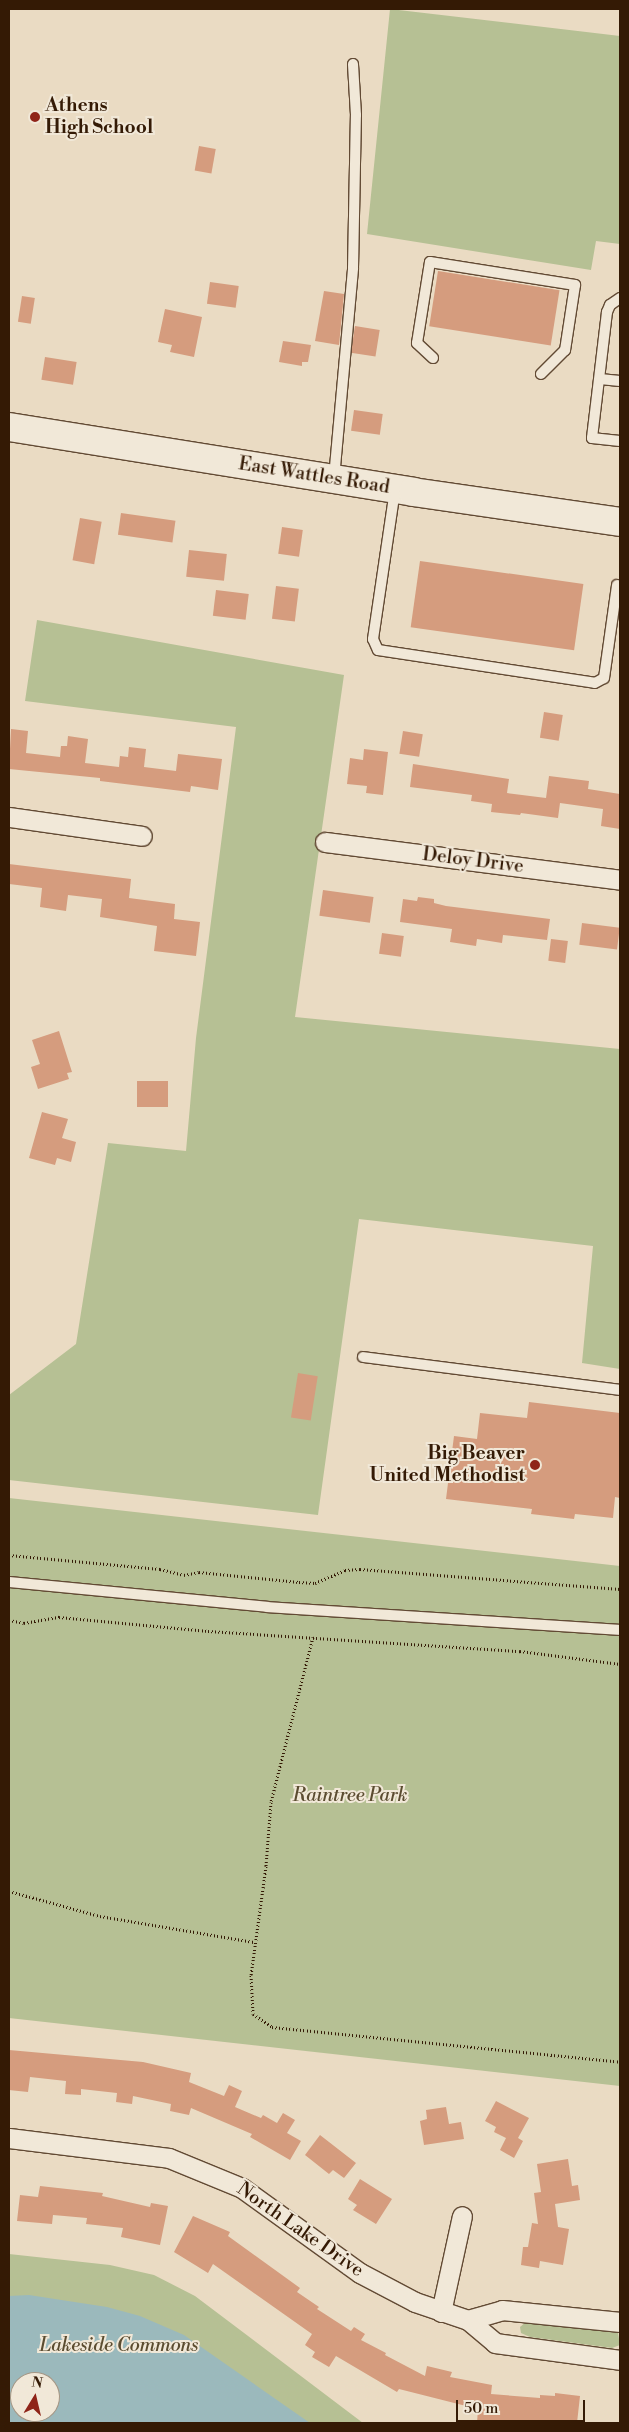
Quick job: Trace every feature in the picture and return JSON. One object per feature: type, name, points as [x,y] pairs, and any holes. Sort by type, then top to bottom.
[{"type":"main road","name":"East Wattles Road","points":[[9,427],[395,489],[620,522]]},
{"type":"street","points":[[9,817],[142,836]]},
{"type":"street","name":"Deloy Drive","points":[[325,842],[620,880]]},
{"type":"street","name":"North Lake Drive","points":[[9,2138],[142,2153],[169,2158],[215,2175],[258,2198],[360,2273],[441,2312],[468,2320],[494,2343],[620,2360]]},
{"type":"street","points":[[441,2312],[462,2216]]},
{"type":"street","points":[[468,2320],[502,2310],[620,2322]]},
{"type":"lane","points":[[334,479],[353,268],[356,115],[353,64]]},
{"type":"lane","points":[[433,358],[418,343],[430,262],[576,285],[565,350],[541,374]]},
{"type":"lane","points":[[620,298],[610,305],[607,312],[592,438],[620,442]]},
{"type":"lane","points":[[600,379],[620,381]]},
{"type":"lane","points":[[395,489],[373,639],[378,650],[595,683],[604,678],[616,585]]},
{"type":"lane","points":[[363,1357],[620,1390]]},
{"type":"lane","points":[[9,1582],[276,1608],[620,1630]]},
{"type":"path","points":[[9,1555],[160,1569],[184,1575],[199,1572],[315,1583],[345,1570],[360,1569],[620,1589]]},
{"type":"path","points":[[9,1620],[24,1623],[58,1617],[520,1651],[620,1664]]},
{"type":"path","points":[[313,1637],[273,1793],[251,1975],[253,2014],[272,2027],[620,2062]]},
{"type":"path","points":[[9,1891],[100,1916],[254,1942]]},
{"type":"green space","points":[[390,9],[620,36],[620,244],[596,241],[591,270],[367,234]]},
{"type":"green space","points":[[37,620],[344,675],[295,1017],[620,1049],[620,1369],[582,1363],[593,1246],[359,1219],[318,1515],[9,1480],[9,1395],[76,1344],[108,1143],[186,1151],[196,1038],[236,727],[25,701]]},
{"type":"green space","name":"Raintree Park","points":[[9,1498],[620,1566],[620,2086],[9,2018]]},
{"type":"green space","name":"Lakeside Commons","points":[[9,2254],[110,2265],[154,2275],[195,2296],[363,2423],[9,2423]]},
{"type":"green space","points":[[527,2321],[618,2333],[620,2345],[612,2348],[530,2337],[521,2333],[520,2327]]},
{"type":"water","points":[[29,2295],[107,2307],[140,2316],[184,2335],[310,2423],[9,2423],[9,2296]]},
{"type":"building","points":[[199,146],[216,149],[211,174],[195,171]]},
{"type":"building","points":[[438,271],[559,290],[551,346],[429,326]]},
{"type":"building","points":[[210,282],[239,286],[236,308],[207,304]]},
{"type":"building","points":[[324,291],[344,294],[339,345],[315,341]]},
{"type":"building","points":[[22,296],[35,298],[31,324],[18,322]]},
{"type":"building","points":[[165,309],[202,317],[194,357],[170,352],[172,345],[158,342]]},
{"type":"building","points":[[355,326],[380,330],[375,357],[351,353]]},
{"type":"building","points":[[283,341],[311,345],[308,362],[302,362],[302,366],[279,362]]},
{"type":"building","points":[[45,357],[77,362],[73,385],[41,380]]},
{"type":"building","points":[[354,410],[383,414],[380,435],[351,431]]},
{"type":"building","points":[[121,513],[175,521],[172,542],[118,535]]},
{"type":"building","points":[[80,518],[102,522],[94,564],[73,560]]},
{"type":"building","points":[[282,527],[303,530],[299,557],[278,554]]},
{"type":"building","points":[[189,550],[227,554],[224,581],[186,577]]},
{"type":"building","points":[[420,561],[583,584],[574,650],[411,627]]},
{"type":"building","points":[[276,586],[299,589],[295,622],[272,619]]},
{"type":"building","points":[[216,590],[249,594],[246,620],[213,616]]},
{"type":"building","points":[[544,712],[563,715],[559,741],[540,738]]},
{"type":"building","points":[[11,729],[28,731],[26,753],[60,757],[61,746],[67,746],[68,736],[88,739],[85,763],[119,767],[120,756],[128,757],[129,747],[146,749],[144,767],[176,771],[178,754],[222,759],[218,790],[191,786],[190,792],[100,781],[100,778],[9,769]]},
{"type":"building","points":[[403,731],[423,734],[419,757],[399,754]]},
{"type":"building","points":[[364,749],[388,752],[383,795],[366,793],[367,786],[347,784],[350,758],[363,760]]},
{"type":"building","points":[[413,764],[509,779],[507,793],[546,798],[549,776],[589,781],[588,789],[620,794],[620,829],[601,826],[603,809],[560,803],[558,818],[521,813],[520,815],[491,812],[492,804],[471,801],[472,795],[410,787]]},
{"type":"building","points":[[9,864],[131,879],[129,898],[175,904],[174,919],[200,922],[196,956],[154,951],[157,926],[100,917],[102,899],[68,895],[66,911],[40,907],[42,888],[9,884]]},
{"type":"building","points":[[323,890],[374,897],[370,923],[319,916]]},
{"type":"building","points":[[418,897],[434,899],[434,903],[446,906],[550,919],[547,940],[503,935],[502,943],[477,939],[476,946],[450,942],[452,929],[400,922],[403,899],[417,901]]},
{"type":"building","points":[[582,923],[620,928],[617,949],[579,945]]},
{"type":"building","points":[[382,933],[404,936],[401,957],[379,954]]},
{"type":"building","points":[[551,939],[568,941],[565,963],[548,961]]},
{"type":"building","points":[[59,1031],[72,1072],[67,1073],[69,1079],[38,1089],[31,1067],[40,1064],[32,1040]]},
{"type":"building","points":[[137,1081],[168,1081],[168,1107],[137,1107]]},
{"type":"building","points":[[42,1112],[68,1119],[62,1138],[76,1142],[71,1162],[57,1158],[55,1165],[29,1158]]},
{"type":"building","points":[[298,1373],[318,1376],[311,1421],[291,1417]]},
{"type":"building","name":"Big Beaver United Methodist","points":[[529,1402],[620,1413],[620,1498],[615,1497],[613,1518],[575,1514],[574,1519],[531,1514],[532,1509],[446,1499],[454,1436],[477,1439],[480,1413],[527,1418]]},
{"type":"building","points":[[9,2050],[143,2062],[191,2073],[189,2082],[224,2096],[229,2085],[242,2091],[235,2107],[261,2118],[263,2115],[277,2123],[283,2113],[295,2120],[287,2133],[301,2141],[290,2160],[250,2137],[252,2134],[191,2108],[189,2115],[170,2111],[171,2104],[133,2096],[132,2104],[116,2102],[117,2093],[81,2089],[81,2095],[65,2094],[66,2081],[30,2077],[28,2092],[9,2090]]},
{"type":"building","points":[[496,2101],[529,2118],[518,2138],[523,2141],[514,2158],[500,2150],[506,2138],[494,2132],[496,2127],[485,2121]]},
{"type":"building","points":[[446,2107],[449,2124],[461,2122],[464,2139],[424,2145],[420,2121],[427,2119],[426,2110]]},
{"type":"building","points":[[320,2135],[356,2163],[344,2178],[333,2170],[329,2174],[305,2155]]},
{"type":"building","points":[[568,2159],[572,2186],[578,2185],[580,2200],[555,2204],[558,2227],[569,2229],[563,2265],[540,2261],[539,2268],[521,2265],[523,2247],[528,2247],[532,2223],[538,2224],[534,2193],[541,2192],[537,2164]]},
{"type":"building","points":[[360,2179],[392,2199],[376,2224],[353,2210],[357,2205],[348,2199]]},
{"type":"building","points":[[40,2186],[103,2193],[102,2196],[150,2207],[151,2203],[168,2206],[160,2245],[121,2237],[123,2228],[86,2224],[87,2218],[53,2215],[52,2224],[17,2221],[20,2195],[38,2197]]},
{"type":"building","points":[[193,2216],[230,2232],[228,2236],[300,2288],[297,2292],[319,2307],[317,2309],[351,2331],[354,2327],[365,2334],[361,2340],[386,2353],[385,2355],[425,2376],[427,2366],[452,2372],[450,2377],[492,2385],[491,2394],[540,2398],[540,2395],[555,2396],[555,2393],[580,2396],[577,2423],[477,2423],[478,2409],[399,2389],[397,2392],[336,2356],[329,2367],[312,2357],[315,2352],[305,2345],[312,2334],[213,2264],[208,2273],[174,2252]]},
{"type":"place","name":"Athens High School","points":[[35,117]]},
{"type":"place","name":"Big Beaver United Methodist","points":[[535,1465]]}]
